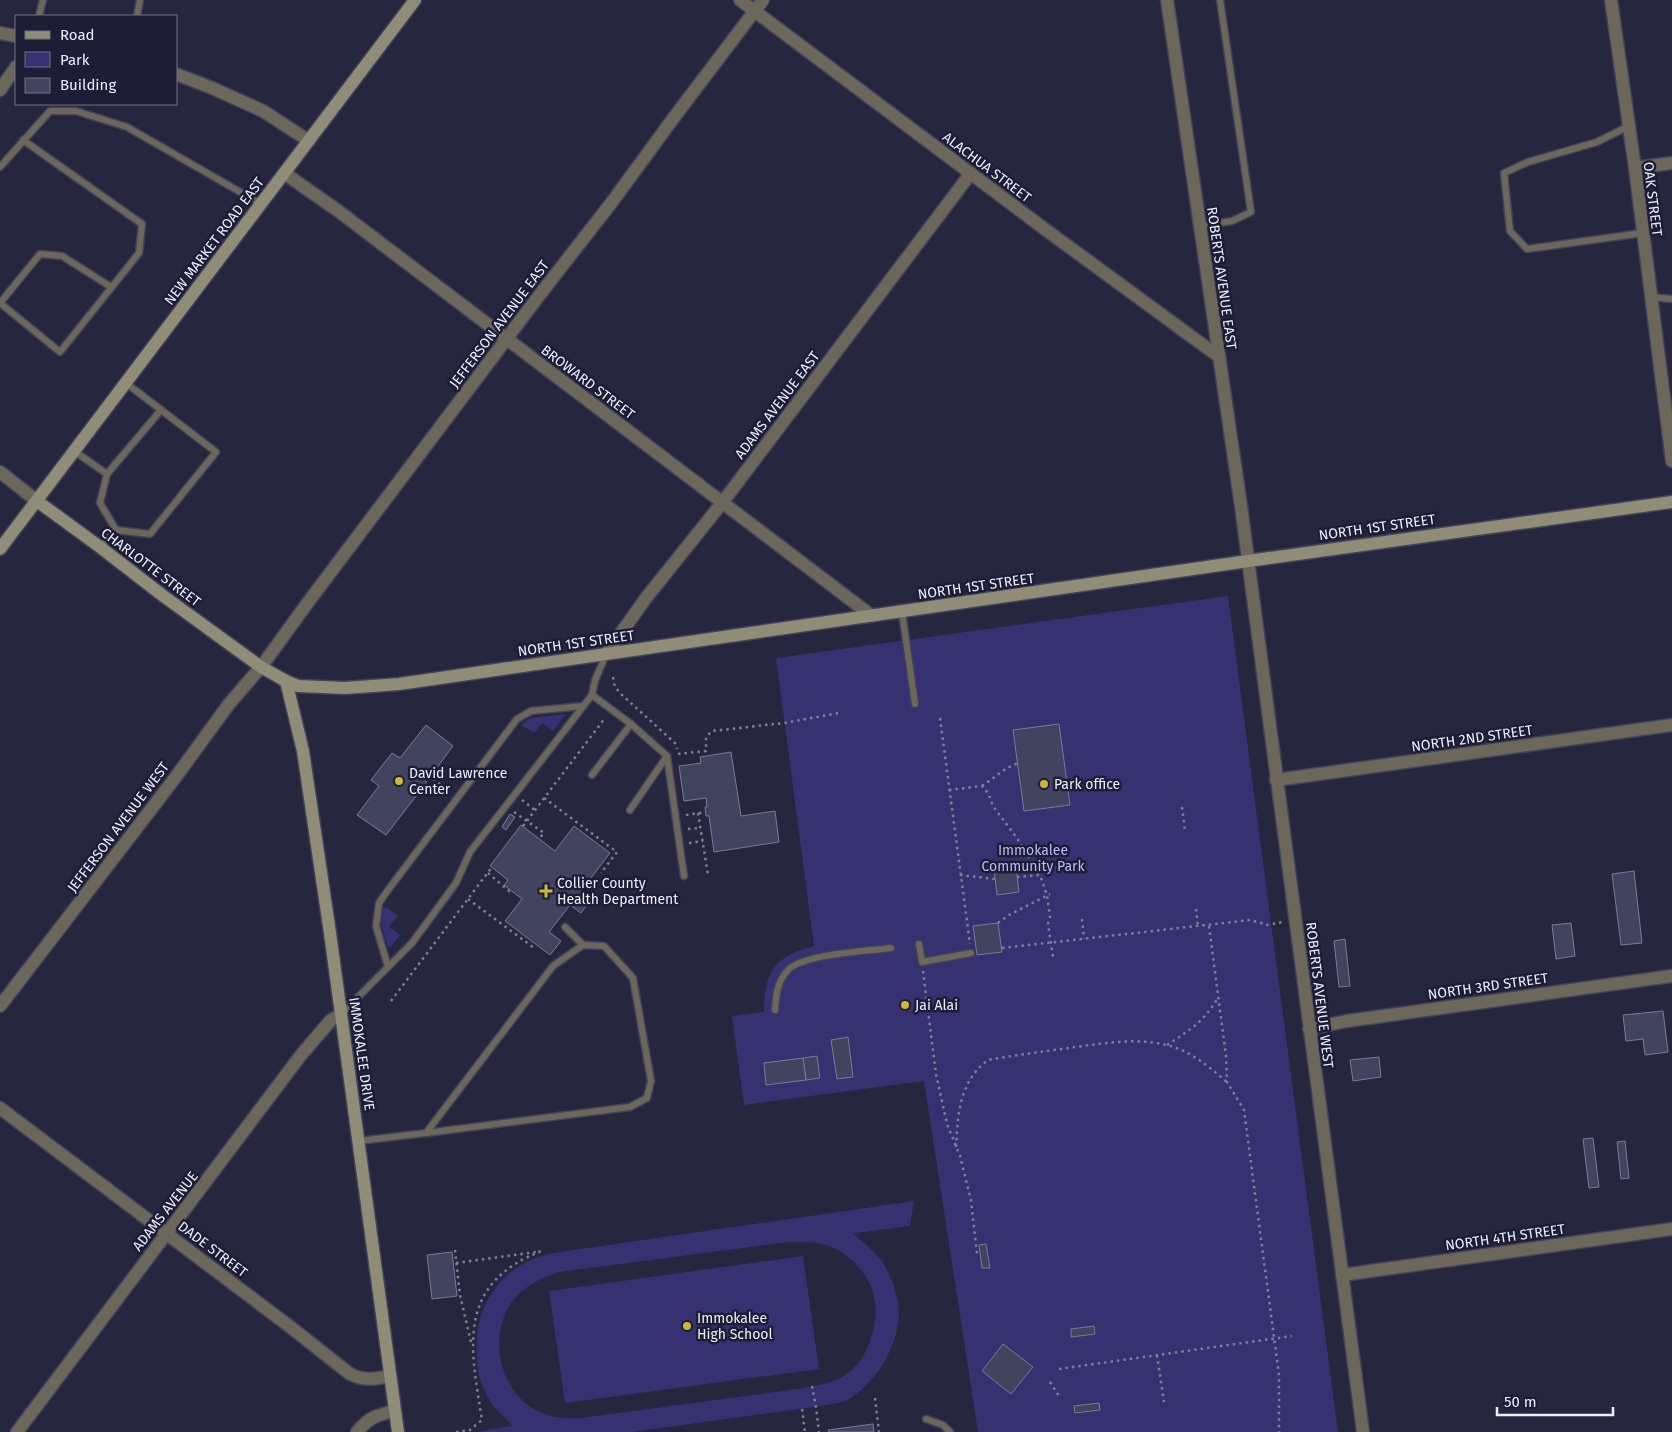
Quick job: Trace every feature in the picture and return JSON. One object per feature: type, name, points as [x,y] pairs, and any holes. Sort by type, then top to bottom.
[{"type":"street","name":"NEW MARKET ROAD EAST","points":[[0,549],[416,0]]},
{"type":"street","name":"ALACHUA STREET","points":[[740,0],[1046,230],[1218,356]]},
{"type":"street","name":"JEFFERSON AVENUE EAST","points":[[261,667],[308,601],[763,0]]},
{"type":"street","name":"ROBERTS AVENUE EAST","points":[[1167,0],[1248,561]]},
{"type":"street","name":"OAK STREET","points":[[1611,0],[1635,168],[1672,461]]},
{"type":"street","points":[[0,33],[15,36]]},
{"type":"street","points":[[0,90],[15,68]]},
{"type":"street","points":[[178,75],[263,111],[309,140]]},
{"type":"street","points":[[1635,168],[1672,163]]},
{"type":"street","name":"BROWARD STREET","points":[[284,173],[337,210],[872,616]]},
{"type":"street","name":"ADAMS AVENUE EAST","points":[[606,654],[646,598],[722,503],[971,173]]},
{"type":"street","name":"CHARLOTTE STREET","points":[[0,472],[162,595],[261,667],[286,681]]},
{"type":"street","name":"NORTH 1ST STREET","points":[[286,681],[298,686],[345,688],[399,684],[1248,561],[1672,502]]},
{"type":"street","name":"ROBERTS AVENUE WEST","points":[[1248,561],[1363,1432]]},
{"type":"street","name":"JEFFERSON AVENUE WEST","points":[[0,1006],[175,778],[229,704],[261,667]]},
{"type":"street","name":"IMMOKALEE DRIVE","points":[[286,681],[303,750],[398,1432]]},
{"type":"street","name":"NORTH 2ND STREET","points":[[1276,780],[1672,725]]},
{"type":"street","name":"NORTH 3RD STREET","points":[[1309,1029],[1347,1021],[1672,976]]},
{"type":"street","name":"ADAMS AVENUE","points":[[17,1432],[301,1055],[331,1020],[341,1015]]},
{"type":"street","name":"DADE STREET","points":[[0,1108],[350,1374],[358,1378],[367,1379],[390,1376]]},
{"type":"street","name":"NORTH 4TH STREET","points":[[1342,1275],[1672,1229]]},
{"type":"street","points":[[357,1432],[369,1419],[378,1414],[395,1411]]},
{"type":"lane","points":[[39,15],[43,0]]},
{"type":"lane","points":[[137,15],[140,0]]},
{"type":"lane","points":[[1199,226],[1232,221],[1251,212],[1220,0]]},
{"type":"lane","points":[[0,167],[50,111],[76,110],[127,128],[261,204]]},
{"type":"lane","points":[[1629,126],[1597,142],[1528,162],[1504,173],[1510,231],[1527,249],[1643,233]]},
{"type":"lane","points":[[23,140],[142,224],[139,253],[60,352],[0,303],[40,254],[62,256],[111,287]]},
{"type":"lane","points":[[1651,297],[1672,299]]},
{"type":"lane","points":[[116,530],[150,534],[216,452],[126,383]]},
{"type":"lane","points":[[116,530],[100,503],[107,474],[161,410]]},
{"type":"lane","points":[[74,451],[107,474]]},
{"type":"lane","points":[[100,547],[116,530]]},
{"type":"lane","points":[[902,612],[915,704]]},
{"type":"lane","points":[[341,1015],[412,943],[456,883],[470,852],[592,695],[595,680],[606,654]]},
{"type":"lane","points":[[592,695],[631,724],[667,756],[684,876]]},
{"type":"lane","points":[[388,966],[376,926],[379,903],[383,896],[517,719],[531,711],[583,706]]},
{"type":"lane","points":[[592,775],[631,724]]},
{"type":"lane","points":[[630,810],[667,756]]},
{"type":"lane","points":[[358,1141],[630,1106],[647,1098],[651,1081],[633,978],[604,946],[583,944],[565,927]]},
{"type":"lane","points":[[426,1133],[553,966],[583,944]]},
{"type":"lane","points":[[919,944],[922,962],[971,953]]},
{"type":"lane","points":[[775,1010],[777,989],[788,969],[812,958],[891,948]]},
{"type":"lane","points":[[926,1419],[943,1425],[950,1432]]},
{"type":"path","points":[[613,677],[615,687],[621,694]]},
{"type":"path","points":[[707,755],[706,737],[712,731],[839,713]]},
{"type":"path","points":[[523,826],[604,718],[611,722]]},
{"type":"path","points":[[940,718],[971,953]]},
{"type":"path","points":[[678,754],[706,751]]},
{"type":"path","points":[[949,790],[982,786],[1007,768],[1018,763]]},
{"type":"path","points":[[428,775],[450,792]]},
{"type":"path","points":[[982,786],[988,793],[993,806],[1019,841],[1040,875],[1048,895],[1050,917],[1048,924],[1053,957]]},
{"type":"path","points":[[544,798],[617,852],[601,874]]},
{"type":"path","points":[[505,806],[544,833],[539,839]]},
{"type":"path","points":[[1182,807],[1185,831]]},
{"type":"path","points":[[686,815],[706,812]]},
{"type":"path","points":[[698,813],[708,875]]},
{"type":"path","points":[[688,830],[701,828]]},
{"type":"path","points":[[391,1001],[492,867]]},
{"type":"path","points":[[488,873],[510,890]]},
{"type":"path","points":[[1017,877],[1040,875]]},
{"type":"path","points":[[960,876],[995,879]]},
{"type":"path","points":[[998,922],[1048,895]]},
{"type":"path","points":[[468,899],[534,948]]},
{"type":"path","points":[[1196,909],[1198,927]]},
{"type":"path","points":[[1082,918],[1084,939]]},
{"type":"path","points":[[1002,948],[1250,920],[1268,924],[1283,922]]},
{"type":"path","points":[[1209,926],[1226,1056],[1227,1082]]},
{"type":"path","points":[[922,962],[936,1074],[946,1124],[960,1156],[971,1200],[977,1254]]},
{"type":"path","points":[[1167,1045],[1195,1027],[1208,1014],[1218,998]]},
{"type":"path","points":[[956,1146],[962,1096],[970,1078],[988,1060],[1126,1041],[1148,1042],[1167,1045],[1189,1053],[1227,1082],[1244,1110],[1279,1376],[1278,1432]]},
{"type":"path","points":[[454,1250],[460,1295],[472,1346]]},
{"type":"path","points":[[456,1263],[542,1251],[519,1261],[507,1270],[492,1285],[482,1301],[473,1326],[472,1346],[482,1420],[470,1430],[456,1432]]},
{"type":"path","points":[[1059,1368],[1292,1336]]},
{"type":"path","points":[[1157,1355],[1164,1402]]},
{"type":"path","points":[[1050,1382],[1059,1396]]},
{"type":"path","points":[[812,1386],[819,1432]]},
{"type":"path","points":[[875,1398],[879,1432]]},
{"type":"path","points":[[802,1409],[804,1432]]},
{"type":"green space","name":"Immokalee Community Park","points":[[1228,596],[1338,1432],[978,1432],[924,1081],[744,1105],[732,1016],[764,1012],[766,986],[774,967],[790,955],[814,946],[776,658]]},
{"type":"green space","points":[[566,714],[553,731],[542,723],[534,733],[521,725],[530,718]]},
{"type":"green space","points":[[386,907],[398,916],[389,927],[400,935],[389,949],[382,928],[381,917],[383,908]]},
{"type":"green space","points":[[914,1201],[910,1226],[854,1234],[884,1264],[898,1302],[899,1315],[894,1340],[883,1364],[867,1385],[847,1400],[828,1405],[632,1432],[477,1432],[512,1426],[496,1410],[484,1390],[479,1375],[477,1362],[478,1327],[486,1303],[510,1273],[528,1261],[553,1253]],"holes":[[[789,1242],[808,1242],[838,1250],[858,1267],[866,1277],[871,1288],[876,1312],[871,1338],[858,1363],[841,1378],[805,1388],[581,1418],[560,1418],[547,1415],[519,1397],[509,1383],[503,1368],[500,1352],[500,1335],[504,1318],[515,1298],[539,1280],[559,1272]]]},
{"type":"green space","points":[[803,1256],[819,1369],[565,1403],[549,1291]]},
{"type":"building","name":"Park office","points":[[1059,724],[1070,805],[1024,811],[1013,730]]},
{"type":"building","name":"David Lawrence Center","points":[[426,725],[453,746],[433,773],[430,772],[424,780],[427,782],[386,835],[357,815],[379,786],[371,780],[392,753],[400,758]]},
{"type":"building","points":[[731,752],[741,816],[775,811],[779,842],[714,852],[709,816],[706,816],[706,798],[684,801],[679,766],[701,763],[700,757]]},
{"type":"building","points":[[510,814],[515,817],[506,830],[502,827]]},
{"type":"building","name":"Collier County Health Department","points":[[521,825],[555,851],[574,826],[610,853],[581,891],[591,899],[581,913],[570,905],[549,932],[561,941],[550,955],[505,921],[522,899],[504,885],[508,880],[490,866]]},
{"type":"building","points":[[1016,866],[1019,892],[997,895],[994,869]]},
{"type":"building","points":[[1634,871],[1642,943],[1621,945],[1612,874]]},
{"type":"building","points":[[998,923],[1002,952],[977,955],[973,926]]},
{"type":"building","points":[[1571,923],[1575,956],[1556,959],[1552,925]]},
{"type":"building","points":[[1345,939],[1350,986],[1339,987],[1334,941]]},
{"type":"building","points":[[1663,1011],[1668,1052],[1645,1055],[1643,1039],[1626,1041],[1623,1015]]},
{"type":"building","points":[[848,1037],[853,1077],[837,1079],[831,1040]]},
{"type":"building","points":[[817,1056],[820,1078],[806,1080],[803,1058]]},
{"type":"building","points":[[1379,1057],[1381,1077],[1353,1081],[1350,1060]]},
{"type":"building","points":[[803,1058],[806,1080],[766,1085],[764,1063]]},
{"type":"building","points":[[1593,1138],[1599,1187],[1589,1188],[1583,1139]]},
{"type":"building","points":[[1625,1141],[1629,1178],[1621,1179],[1617,1142]]},
{"type":"building","points":[[986,1244],[990,1268],[982,1268],[979,1245]]},
{"type":"building","points":[[452,1252],[457,1296],[432,1299],[427,1255]]},
{"type":"building","points":[[1094,1326],[1095,1334],[1071,1337],[1071,1329]]},
{"type":"building","points":[[1003,1344],[1033,1367],[1011,1394],[982,1371]]},
{"type":"building","points":[[1099,1403],[1100,1410],[1075,1413],[1074,1406]]},
{"type":"building","points":[[873,1424],[874,1432],[829,1432],[828,1430]]},
{"type":"place","name":"David Lawrence Center","points":[[399,781]]},
{"type":"place","name":"Park office","points":[[1044,784]]},
{"type":"place","name":"Collier County Health Department","points":[[546,891]]},
{"type":"place","name":"Jai Alai","points":[[905,1005]]},
{"type":"place","name":"Immokalee High School","points":[[687,1326]]}]
